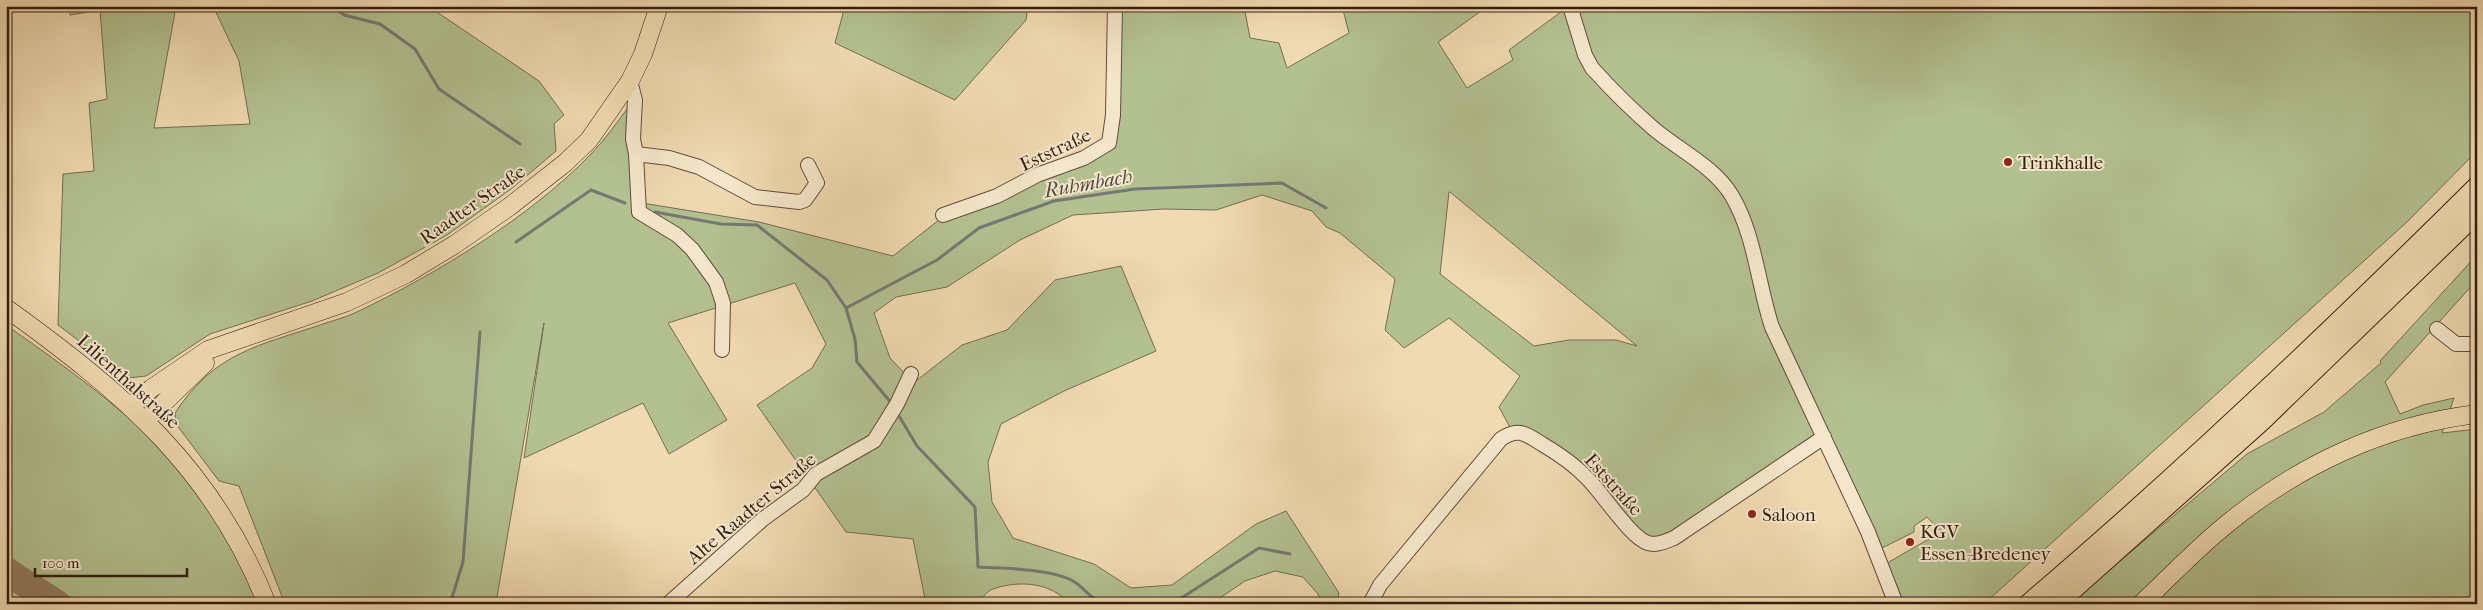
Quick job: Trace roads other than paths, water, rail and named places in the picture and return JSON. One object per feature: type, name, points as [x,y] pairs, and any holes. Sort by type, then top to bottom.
[{"type":"highway","points":[[2029,604],[2269,389],[2347,316],[2477,187]]},
{"type":"highway","points":[[2056,604],[2261,421],[2477,212]]},
{"type":"main road","name":"Raadter Straße","points":[[131,406],[152,388],[208,350],[347,302],[406,274],[454,245],[509,207],[565,163],[589,140],[630,81],[646,47],[658,6]]},
{"type":"main road","name":"Lilienthalstraße","points":[[6,308],[71,357],[146,420],[202,484],[224,517],[244,554],[267,604]]},
{"type":"main road","name":"Raadter Straße","points":[[146,420],[206,361],[229,343]]},
{"type":"main road","points":[[2141,604],[2227,524],[2291,478],[2339,453],[2391,432],[2426,423],[2477,414]]},
{"type":"street","name":"Eststraße","points":[[943,215],[1003,193],[1037,175],[1084,158],[1109,143],[1113,116],[1115,6]]},
{"type":"street","points":[[1570,6],[1585,55],[1592,68],[1655,130],[1717,178],[1732,196],[1746,226],[1763,301],[1772,327],[1868,532],[1896,604]]},
{"type":"street","points":[[630,81],[635,100],[633,139],[636,154],[639,212],[678,235],[692,249],[716,282],[723,303],[722,350]]},
{"type":"street","points":[[636,154],[669,158],[699,167],[755,197],[799,202],[805,200],[817,183],[808,165]]},
{"type":"street","points":[[2437,329],[2456,344],[2477,344]]},
{"type":"street","name":"Alte Raadter Straße","points":[[668,604],[763,518],[803,490],[816,474],[874,441],[897,404],[911,374]]},
{"type":"street","name":"Eststraße","points":[[1370,604],[1380,585],[1502,439],[1512,431],[1534,439],[1563,457],[1587,478],[1636,537],[1649,544],[1660,543],[1674,538],[1824,437]]},
{"type":"waterway","name":"Ruhmbach","points":[[332,6],[344,15],[380,24],[415,49],[439,89],[520,144]]},
{"type":"waterway","name":"Ruhmbach","points":[[846,308],[937,260],[979,228],[1054,201],[1135,189],[1282,183],[1326,208]]},
{"type":"waterway","points":[[516,242],[591,190],[625,203]]},
{"type":"waterway","name":"Ruhmbach","points":[[655,212],[721,224],[757,225],[827,280],[846,308],[855,339],[857,362],[893,405]]},
{"type":"waterway","points":[[450,604],[463,562],[480,332]]},
{"type":"waterway","name":"Ruhmbach","points":[[899,416],[917,446],[975,507],[978,567],[1027,570],[1064,577],[1073,581],[1095,600],[1104,604]]},
{"type":"waterway","name":"Ruhmbach","points":[[1172,604],[1259,548],[1290,554]]},
{"type":"place","name":"Trinkhalle","points":[[2008,162]]},
{"type":"place","name":"Saloon","points":[[1752,514]]},
{"type":"place","name":"KGV Essen-Bredeney","points":[[1910,542]]}]
